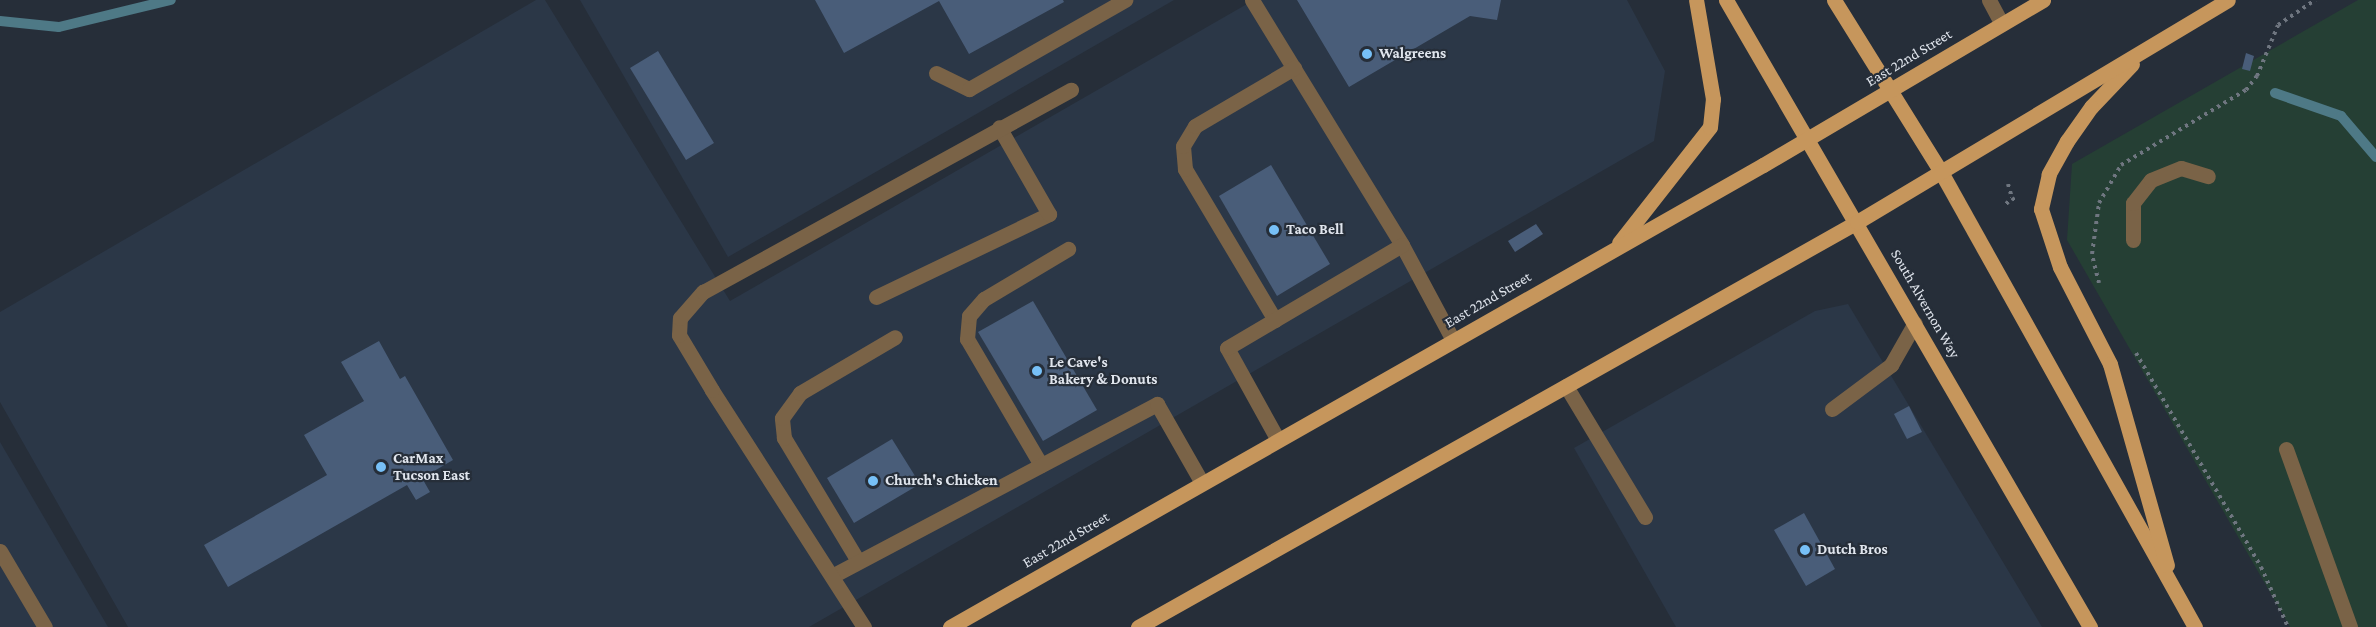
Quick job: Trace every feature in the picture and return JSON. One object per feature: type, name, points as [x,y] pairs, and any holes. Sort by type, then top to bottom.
[{"type":"main road","points":[[1614,249],[1710,127],[1713,99],[1696,0]]},
{"type":"main road","name":"South Alvernon Way","points":[[1726,0],[1857,222],[2090,627]]},
{"type":"main road","points":[[1834,0],[1888,92],[1941,172],[2195,627]]},
{"type":"main road","name":"East 22nd Street","points":[[950,627],[1808,139],[2043,0]]},
{"type":"main road","points":[[1138,627],[1857,222],[2229,0]]},
{"type":"main road","points":[[2147,49],[2091,107],[2067,141],[2049,174],[2041,209],[2060,267],[2110,364],[2175,591]]},
{"type":"lane","points":[[936,74],[969,89],[1125,0]]},
{"type":"lane","points":[[1252,0],[1402,245],[1453,340]]},
{"type":"lane","points":[[1989,0],[2002,24]]},
{"type":"lane","points":[[1275,320],[1185,169],[1183,146],[1196,126],[1294,68]]},
{"type":"lane","points":[[864,627],[679,335],[680,318],[703,292],[999,127],[1071,90]]},
{"type":"lane","points":[[876,297],[1049,214],[999,127]]},
{"type":"lane","points":[[2133,240],[2133,203],[2151,180],[2181,168],[2208,176]]},
{"type":"lane","points":[[1278,440],[1227,348],[1402,245]]},
{"type":"lane","points":[[1041,465],[967,339],[969,316],[984,298],[1068,249]]},
{"type":"lane","points":[[1832,409],[1892,365],[1915,323]]},
{"type":"lane","points":[[858,561],[784,438],[782,418],[800,393],[895,337]]},
{"type":"lane","points":[[1566,386],[1645,517]]},
{"type":"lane","points":[[832,576],[1156,404],[1202,483]]},
{"type":"lane","points":[[2286,449],[2350,627]]},
{"type":"lane","points":[[0,551],[45,627]]},
{"type":"path","points":[[2101,288],[2092,254],[2099,203],[2121,165],[2246,90],[2257,76],[2278,25],[2315,0]]},
{"type":"path","points":[[2008,184],[2012,198]]},
{"type":"path","points":[[2134,351],[2261,567],[2288,627]]},
{"type":"shaded area","points":[[536,0],[545,0],[730,301],[1254,0],[1627,0],[1665,71],[1654,141],[809,627],[128,627],[0,402],[0,312]]},
{"type":"shaded area","points":[[580,0],[1174,0],[728,257]]},
{"type":"shaded area","points":[[1848,304],[2042,627],[1676,627],[1574,448],[1815,311]]},
{"type":"shaded area","points":[[0,442],[108,627],[0,627]]},
{"type":"green space","points":[[2358,0],[2376,0],[2376,627],[2290,627],[2067,240],[2072,164]]},
{"type":"building","points":[[815,0],[1063,0],[1064,2],[969,54],[939,1],[844,53]]},
{"type":"building","name":"Walgreens","points":[[1297,0],[1501,0],[1497,20],[1470,16],[1349,87]]},
{"type":"building","points":[[658,51],[714,143],[686,160],[630,68]]},
{"type":"building","points":[[2246,53],[2254,56],[2250,71],[2242,69]]},
{"type":"building","name":"Taco Bell","points":[[1271,165],[1330,264],[1277,296],[1219,196]]},
{"type":"building","points":[[1536,224],[1543,234],[1515,252],[1508,241]]},
{"type":"building","name":"Le Cave's Bakery & Donuts","points":[[1033,301],[1097,410],[1043,441],[978,332]]},
{"type":"building","name":"CarMax Tucson East","points":[[379,341],[400,379],[405,376],[453,460],[422,478],[430,492],[416,500],[407,485],[228,587],[204,545],[327,475],[304,435],[364,401],[341,362]]},
{"type":"building","points":[[1909,406],[1922,432],[1907,439],[1894,414]]},
{"type":"building","name":"Church's Chicken","points":[[892,439],[920,484],[854,523],[827,478]]},
{"type":"building","name":"Dutch Bros","points":[[1804,513],[1835,569],[1806,586],[1774,530]]},
{"type":"waterway","points":[[0,21],[59,27],[171,0]]},
{"type":"waterway","points":[[2275,93],[2341,116],[2376,157]]},
{"type":"place","name":"Walgreens","points":[[1367,54]]},
{"type":"place","name":"Taco Bell","points":[[1274,230]]},
{"type":"place","name":"Le Cave's Bakery & Donuts","points":[[1037,371]]},
{"type":"place","name":"CarMax Tucson East","points":[[381,467]]},
{"type":"place","name":"Church's Chicken","points":[[873,481]]},
{"type":"place","name":"Dutch Bros","points":[[1805,550]]}]
